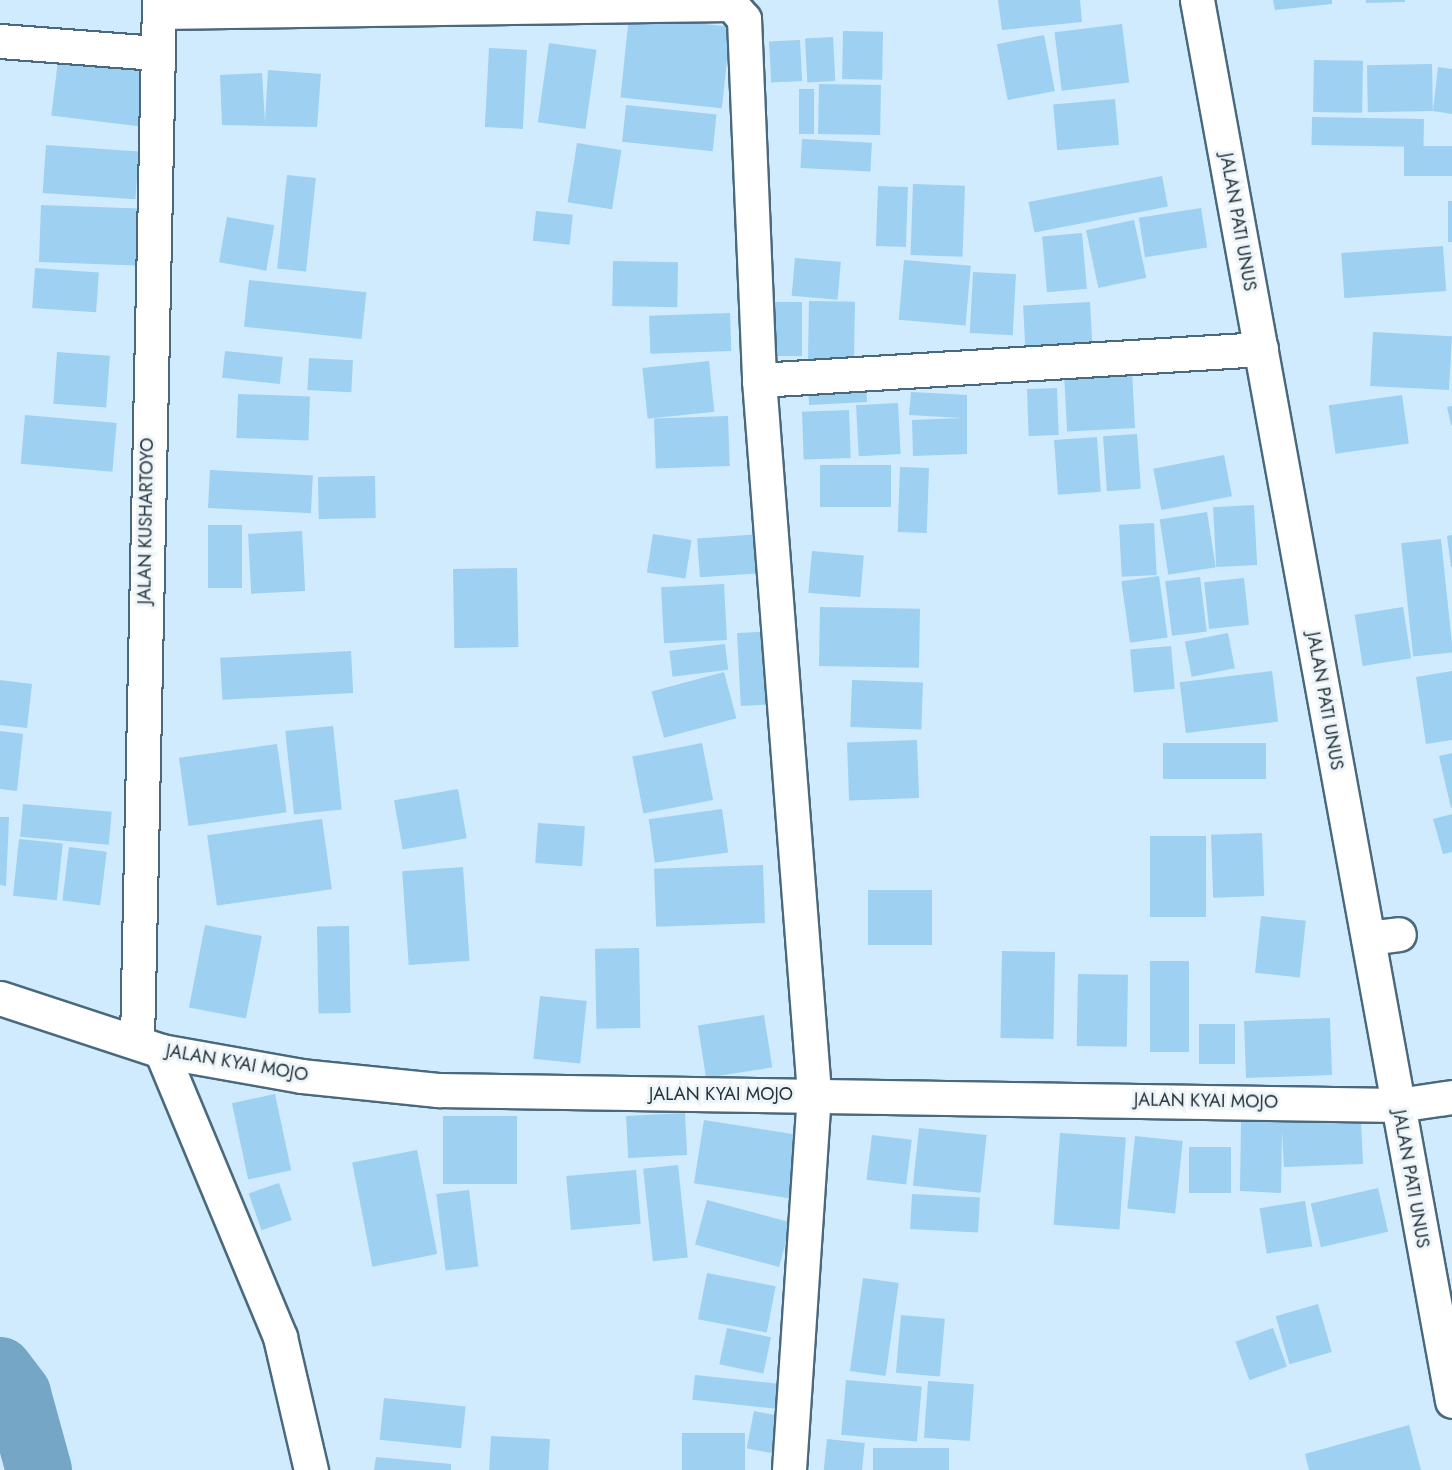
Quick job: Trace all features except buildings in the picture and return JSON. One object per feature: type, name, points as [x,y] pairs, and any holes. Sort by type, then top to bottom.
[{"type":"street","name":"JALAN PATI UNUS","points":[[1197,0],[1261,349],[1383,936],[1398,1105],[1452,1401]]},
{"type":"street","points":[[159,6],[737,7],[744,19],[759,380],[814,1093],[789,1470]]},
{"type":"street","name":"JALAN KUSHARTOYO","points":[[149,1046],[155,53],[159,6]]},
{"type":"street","points":[[0,41],[155,53]]},
{"type":"street","points":[[759,380],[1261,349]]},
{"type":"street","name":"JALAN KYAI MOJO","points":[[0,998],[149,1046],[302,1076],[438,1090],[814,1093],[1398,1105],[1452,1097]]},
{"type":"street","points":[[149,1046],[280,1337],[311,1470]]},
{"type":"waterway","points":[[0,1370],[18,1394],[39,1470]]}]
